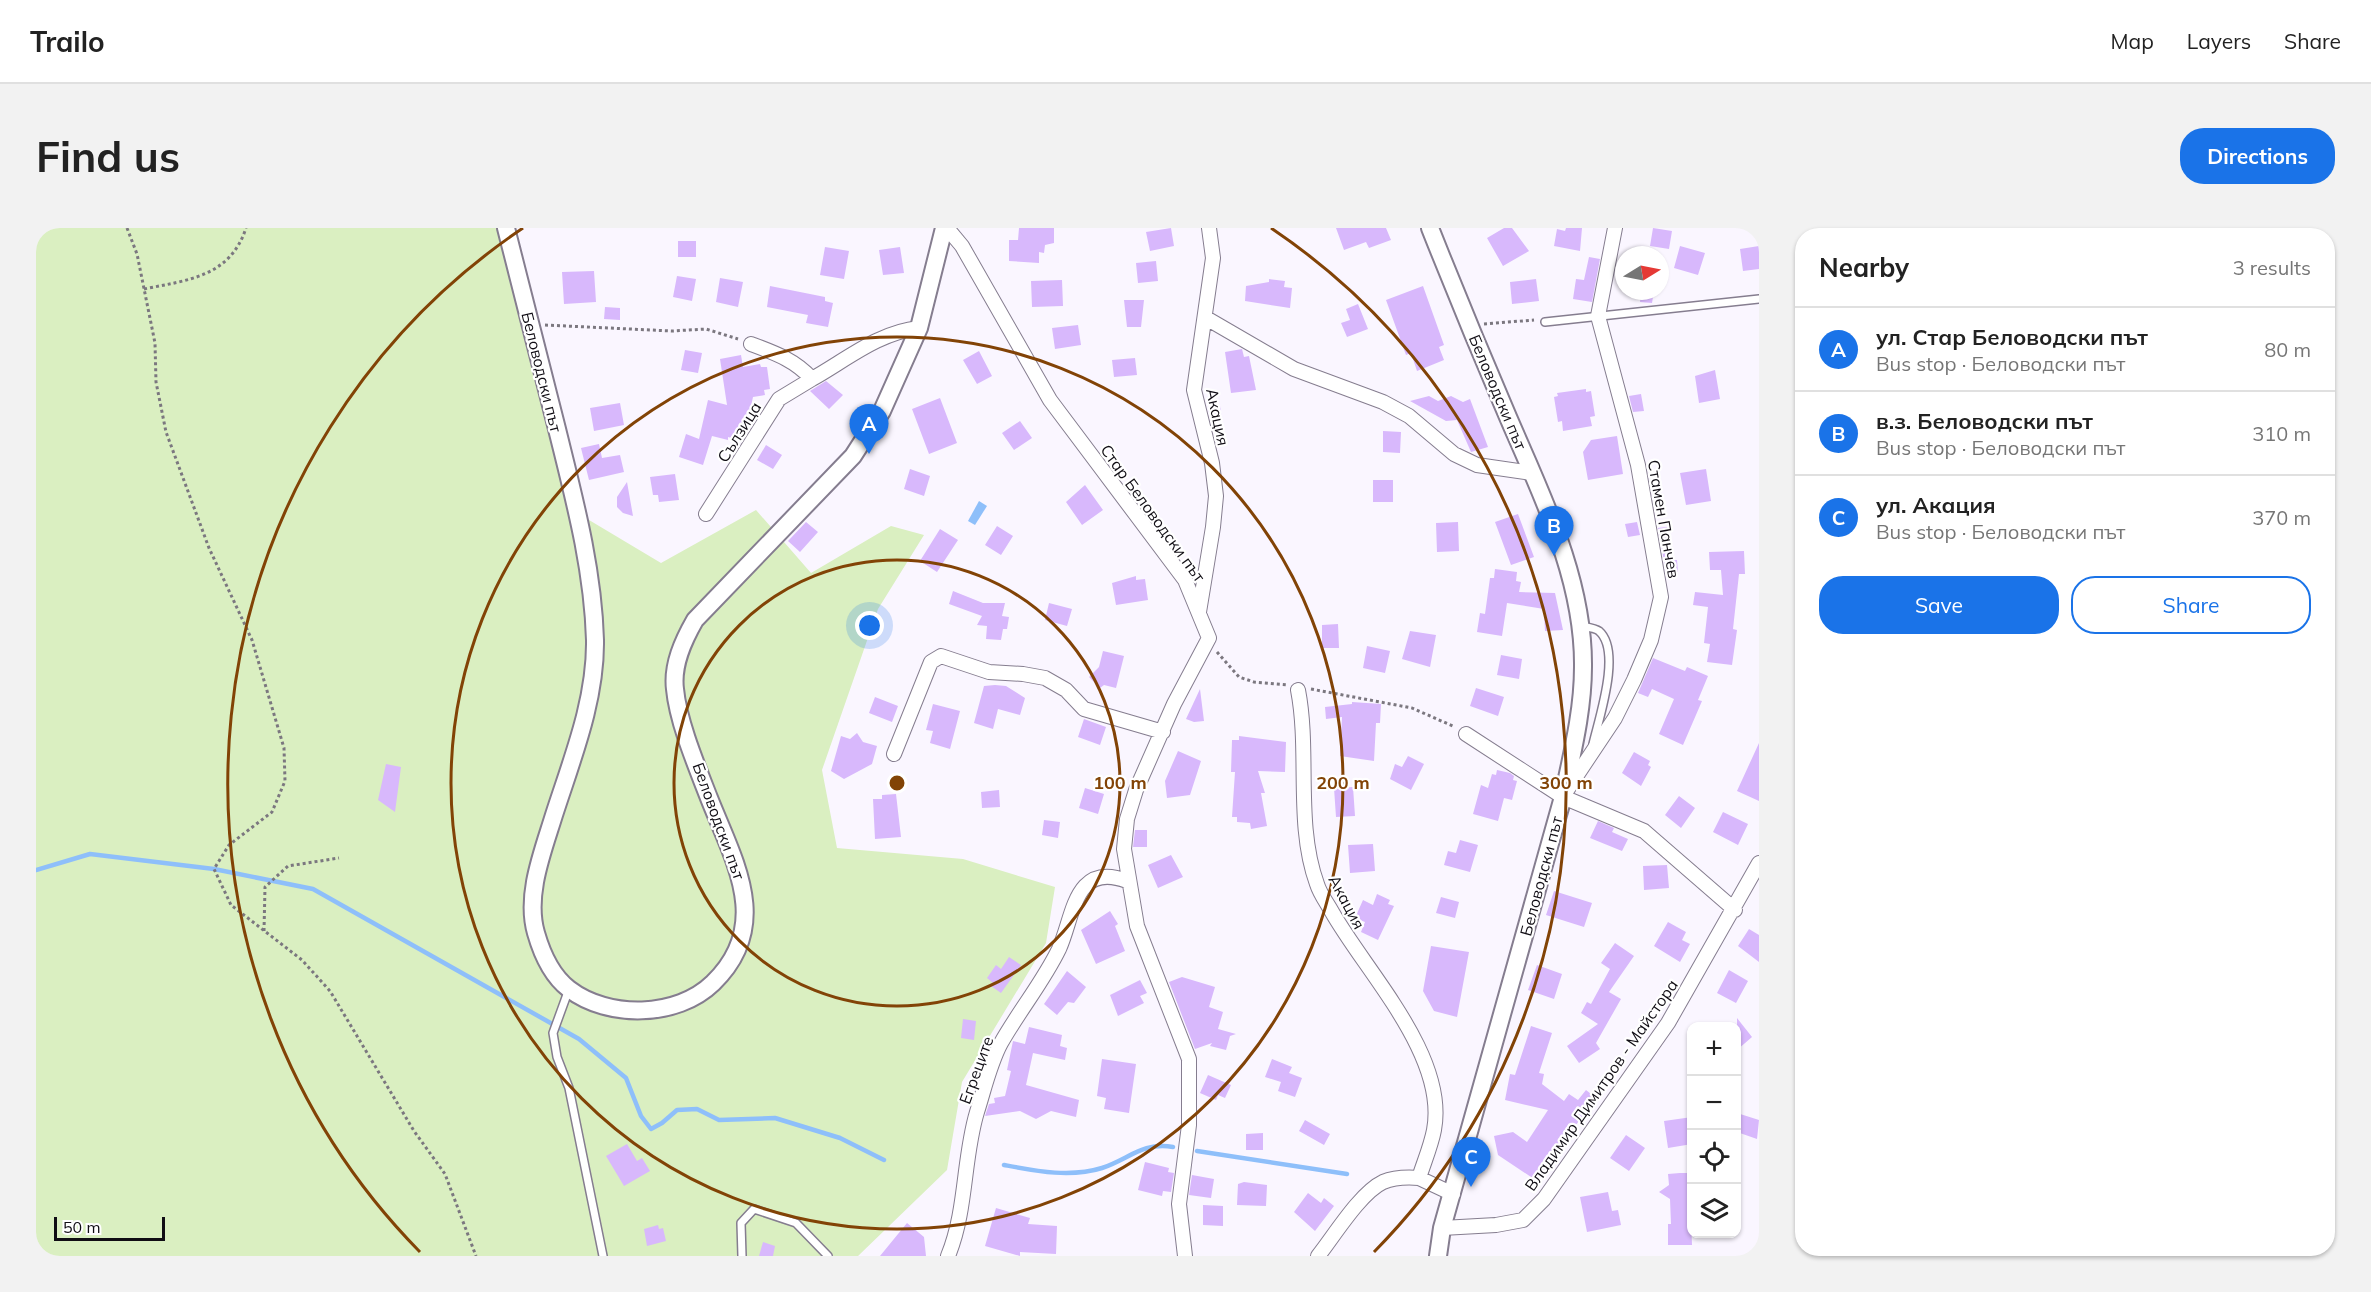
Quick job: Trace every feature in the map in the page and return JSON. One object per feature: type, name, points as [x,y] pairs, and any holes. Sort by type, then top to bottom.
[{"type":"street","name":"Беловодски път","points":[[506,228],[578,514],[590,582],[595,643],[585,717],[542,854],[533,894],[534,930],[548,965],[569,989],[600,1006],[634,1011],[665,1007],[689,998],[712,985],[732,958],[743,930],[745,900],[739,868],[708,796],[677,698],[675,688],[680,645],[695,620],[853,456],[882,411],[919,328],[945,228]]},
{"type":"street","name":"Стар Беловодски път","points":[[945,228],[962,246],[1050,400],[1185,580],[1209,638]]},
{"type":"street","name":"Акация","points":[[1199,612],[1212,537],[1215,496],[1212,463],[1194,390],[1213,258],[1209,228]]},
{"type":"street","name":"Беловодски път","points":[[1430,228],[1469,326],[1553,522],[1572,579],[1581,626],[1582,695],[1563,797],[1442,1228],[1438,1256]]},
{"type":"street","name":"Стамен Панчев","points":[[1563,797],[1615,718],[1634,680],[1651,640],[1661,597],[1638,465],[1598,316],[1615,228]]},
{"type":"street","points":[[1206,318],[1294,369],[1383,402],[1409,416],[1454,454],[1477,465],[1532,473]]},
{"type":"street","name":"Сълзица","points":[[706,514],[779,399],[885,336],[901,330],[919,328]]},
{"type":"street","points":[[751,344],[793,362],[812,380]]},
{"type":"street","points":[[1185,1256],[1179,1204],[1189,1125],[1189,1059],[1137,926],[1127,881],[1124,849],[1127,819],[1136,790],[1174,704],[1209,638]]},
{"type":"street","points":[[894,754],[931,662],[941,656],[989,672],[1045,678],[1066,690],[1084,709],[1163,732]]},
{"type":"street","name":"Акация","points":[[1298,690],[1301,709],[1303,790],[1311,862],[1317,886],[1346,936],[1399,1010],[1430,1077],[1434,1101],[1434,1129],[1419,1178]]},
{"type":"street","points":[[1466,734],[1563,797],[1644,831],[1734,910]]},
{"type":"street","name":"Владимир Димитров - Майстора","points":[[1442,1228],[1496,1225],[1523,1220],[1544,1198],[1668,1023],[1759,863]]},
{"type":"street","name":"Егреците","points":[[948,1256],[964,1199],[976,1116],[1000,1045],[1059,948],[1075,899],[1084,887],[1099,878],[1113,875],[1127,881]]},
{"type":"street","points":[[1318,1256],[1363,1199],[1380,1183],[1399,1177],[1419,1178],[1453,1194]]},
{"type":"lane","points":[[1545,322],[1759,299]]},
{"type":"lane","points":[[1581,626],[1598,631],[1607,644],[1610,669],[1591,756]]},
{"type":"lane","points":[[569,989],[553,1033],[557,1057],[569,1088],[603,1256]]},
{"type":"lane","points":[[742,1256],[741,1223],[754,1209],[796,1223],[828,1256]]},
{"type":"path","points":[[127,228],[137,254],[155,343],[156,382],[166,432],[209,548],[252,640],[284,748],[285,781],[272,812],[229,845],[214,869],[231,905],[302,960],[330,991],[414,1131],[445,1174],[476,1256]]},
{"type":"path","points":[[144,290],[193,278],[227,262],[246,228]]},
{"type":"path","points":[[1469,326],[1528,320],[1545,322]]},
{"type":"path","points":[[530,325],[672,331],[706,329],[751,344]]},
{"type":"path","points":[[1209,638],[1218,654],[1239,677],[1254,682],[1283,683],[1298,690],[1312,689],[1412,708],[1466,734]]},
{"type":"path","points":[[264,931],[265,888],[288,866],[339,858]]},
{"type":"green space","points":[[36,228],[506,228],[579,514],[661,563],[756,510],[811,573],[891,526],[924,535],[878,609],[822,770],[837,848],[963,859],[1055,887],[1046,943],[962,1082],[947,1170],[858,1256],[36,1256]]},
{"type":"water","points":[[979,501],[987,506],[975,525],[968,521]]},
{"type":"building","points":[[1019,228],[1054,228],[1054,243],[1045,245],[1044,253],[1039,252],[1039,263],[1009,261],[1009,240],[1018,240]]},
{"type":"building","points":[[1171,228],[1174,246],[1150,251],[1146,232]]},
{"type":"building","points":[[1336,228],[1386,228],[1391,240],[1369,248],[1366,242],[1344,250]]},
{"type":"building","points":[[1504,228],[1512,228],[1529,251],[1503,266],[1487,238]]},
{"type":"building","points":[[1566,228],[1582,228],[1580,251],[1554,246],[1557,229],[1565,231]]},
{"type":"building","points":[[1653,228],[1672,231],[1669,249],[1669,246],[1650,246]]},
{"type":"building","points":[[678,241],[696,241],[696,257],[678,257]]},
{"type":"building","points":[[1680,246],[1705,253],[1698,275],[1674,268]]},
{"type":"building","points":[[1759,246],[1759,269],[1743,271],[1740,249]]},
{"type":"building","points":[[825,247],[849,251],[844,279],[820,275]]},
{"type":"building","points":[[900,247],[904,273],[883,275],[879,250]]},
{"type":"building","points":[[1589,257],[1600,259],[1592,302],[1573,299],[1576,279],[1584,280]]},
{"type":"building","points":[[1156,261],[1158,281],[1138,283],[1136,263]]},
{"type":"building","points":[[594,271],[596,302],[564,304],[562,272]]},
{"type":"building","points":[[677,276],[696,279],[692,301],[673,297]]},
{"type":"building","points":[[720,278],[743,282],[738,307],[716,302]]},
{"type":"building","points":[[1269,279],[1285,281],[1284,287],[1292,288],[1290,308],[1245,301],[1246,286],[1269,282]]},
{"type":"building","points":[[1536,279],[1539,301],[1512,304],[1510,282]]},
{"type":"building","points":[[1062,280],[1063,306],[1032,307],[1031,281]]},
{"type":"building","points":[[770,286],[825,297],[825,301],[833,303],[828,327],[806,323],[808,315],[767,307]]},
{"type":"building","points":[[1423,286],[1444,345],[1439,347],[1444,360],[1417,371],[1411,353],[1406,355],[1386,300]]},
{"type":"building","points":[[1124,300],[1144,300],[1141,327],[1127,327]]},
{"type":"building","points":[[1640,300],[1652,300],[1652,303],[1640,302]]},
{"type":"building","points":[[1358,304],[1368,329],[1347,337],[1341,323],[1350,320],[1346,309]]},
{"type":"building","points":[[605,307],[620,308],[620,320],[604,319]]},
{"type":"building","points":[[1078,325],[1081,345],[1055,349],[1052,328]]},
{"type":"building","points":[[1242,349],[1244,357],[1249,356],[1256,390],[1231,393],[1225,352]]},
{"type":"building","points":[[685,350],[702,353],[698,373],[681,370]]},
{"type":"building","points":[[979,351],[992,376],[977,384],[963,360]]},
{"type":"building","points":[[741,355],[743,367],[760,364],[761,367],[767,367],[770,389],[764,390],[765,395],[753,397],[744,438],[742,441],[712,436],[703,465],[679,457],[686,434],[699,439],[708,400],[727,405],[720,359]]},
{"type":"building","points":[[1135,358],[1137,375],[1114,377],[1112,360]]},
{"type":"building","points":[[1715,370],[1720,399],[1699,403],[1695,376]]},
{"type":"building","points":[[826,381],[843,395],[829,409],[810,391]]},
{"type":"building","points":[[1586,389],[1586,392],[1591,391],[1595,416],[1590,417],[1592,426],[1563,431],[1562,421],[1558,422],[1554,397],[1558,396],[1557,393]]},
{"type":"building","points":[[1641,394],[1644,411],[1633,412],[1629,396]]},
{"type":"building","points":[[1429,396],[1438,401],[1451,396],[1463,402],[1470,399],[1488,447],[1471,452],[1457,420],[1446,421],[1410,401]]},
{"type":"building","points":[[940,398],[957,443],[929,454],[912,409]]},
{"type":"building","points":[[620,403],[624,425],[594,431],[590,408]]},
{"type":"building","points":[[1220,406],[1222,419],[1211,421],[1208,408]]},
{"type":"building","points":[[1020,421],[1032,438],[1014,450],[1002,433]]},
{"type":"building","points":[[1383,431],[1401,432],[1400,453],[1383,452]]},
{"type":"building","points":[[1617,436],[1623,474],[1588,480],[1583,452],[1591,440]]},
{"type":"building","points":[[599,444],[602,458],[620,455],[624,472],[589,480],[581,448]]},
{"type":"building","points":[[766,445],[782,455],[773,469],[757,460]]},
{"type":"building","points":[[910,469],[930,476],[924,496],[904,489]]},
{"type":"building","points":[[1706,469],[1711,501],[1686,505],[1680,473]]},
{"type":"building","points":[[675,474],[679,500],[659,502],[658,495],[653,495],[650,477]]},
{"type":"building","points":[[1373,480],[1393,480],[1393,502],[1373,502]]},
{"type":"building","points":[[627,482],[633,516],[623,513],[617,507],[617,497]]},
{"type":"building","points":[[1085,485],[1103,510],[1082,525],[1066,502]]},
{"type":"building","points":[[1518,514],[1534,557],[1511,565],[1495,522]]},
{"type":"building","points":[[806,522],[818,532],[800,552],[788,541]]},
{"type":"building","points":[[1458,522],[1459,551],[1437,552],[1436,523]]},
{"type":"building","points":[[1637,522],[1640,535],[1628,537],[1625,524]]},
{"type":"building","points":[[997,526],[1013,536],[1001,555],[985,545]]},
{"type":"building","points":[[1667,527],[1672,560],[1677,560],[1678,572],[1666,572],[1658,528]]},
{"type":"building","points":[[940,529],[958,540],[937,572],[920,561]]},
{"type":"building","points":[[1744,551],[1745,574],[1739,574],[1733,629],[1737,630],[1732,665],[1707,662],[1710,644],[1704,643],[1708,607],[1693,605],[1695,592],[1723,595],[1721,570],[1710,570],[1709,552]]},
{"type":"building","points":[[1495,569],[1517,572],[1516,581],[1521,582],[1519,592],[1555,593],[1563,630],[1545,631],[1544,609],[1507,603],[1502,636],[1477,632],[1480,613],[1485,614],[1490,578],[1494,578]]},
{"type":"building","points":[[1136,576],[1136,580],[1145,579],[1148,600],[1116,605],[1112,583]]},
{"type":"building","points":[[953,591],[983,603],[1005,603],[1002,616],[1009,617],[1007,629],[1003,629],[1001,640],[986,639],[987,626],[977,625],[982,616],[949,604]]},
{"type":"building","points":[[1049,603],[1072,609],[1067,626],[1045,620]]},
{"type":"building","points":[[1338,624],[1339,648],[1322,648],[1322,625]]},
{"type":"building","points":[[1410,631],[1436,635],[1430,667],[1402,659]]},
{"type":"building","points":[[1367,646],[1390,651],[1385,673],[1363,668]]},
{"type":"building","points":[[1103,651],[1124,656],[1116,688],[1104,685],[1100,688],[1089,677],[1099,667]]},
{"type":"building","points":[[1501,655],[1522,659],[1519,679],[1497,675]]},
{"type":"building","points":[[1653,658],[1685,671],[1687,667],[1708,676],[1698,700],[1702,701],[1683,745],[1659,734],[1674,699],[1652,689],[1648,697],[1638,693]]},
{"type":"building","points":[[984,686],[1006,686],[1025,698],[1020,715],[998,709],[993,729],[974,723]]},
{"type":"building","points":[[1476,688],[1504,697],[1498,716],[1470,706]]},
{"type":"building","points":[[1200,689],[1204,721],[1194,722],[1186,719]]},
{"type":"building","points":[[875,697],[898,706],[892,722],[869,713]]},
{"type":"building","points":[[1352,702],[1381,704],[1380,723],[1376,723],[1374,761],[1340,756],[1342,717],[1326,719],[1325,707],[1352,704]]},
{"type":"building","points":[[933,704],[960,711],[950,749],[930,743],[933,731],[926,730]]},
{"type":"building","points":[[1084,719],[1106,727],[1100,745],[1078,737]]},
{"type":"building","points":[[857,733],[863,742],[877,746],[872,764],[844,779],[831,771],[841,736],[850,739]]},
{"type":"building","points":[[1239,736],[1286,742],[1285,772],[1258,771],[1265,793],[1261,793],[1267,826],[1251,829],[1250,823],[1237,822],[1237,817],[1232,817],[1235,772],[1231,772],[1232,740],[1239,740]]},
{"type":"building","points":[[1759,743],[1759,801],[1737,791]]},
{"type":"building","points":[[1178,751],[1201,761],[1190,795],[1167,798],[1165,781]]},
{"type":"building","points":[[1634,752],[1650,761],[1648,765],[1651,767],[1641,786],[1622,773]]},
{"type":"building","points":[[1408,756],[1424,764],[1411,790],[1390,779],[1395,764],[1402,767]]},
{"type":"building","points":[[386,764],[401,767],[395,812],[378,800]]},
{"type":"building","points":[[1497,770],[1510,773],[1514,776],[1513,780],[1517,781],[1512,800],[1504,798],[1498,821],[1473,814],[1481,785],[1488,788],[1492,774],[1496,775]]},
{"type":"building","points":[[1353,787],[1355,816],[1336,817],[1334,788]]},
{"type":"building","points":[[1085,788],[1104,794],[1098,814],[1079,808]]},
{"type":"building","points":[[999,790],[1000,807],[982,808],[981,792]]},
{"type":"building","points":[[896,794],[901,837],[875,839],[873,799],[882,799],[882,795]]},
{"type":"building","points":[[1679,796],[1695,808],[1681,828],[1665,815]]},
{"type":"building","points":[[1723,812],[1748,824],[1738,845],[1713,832]]},
{"type":"building","points":[[1044,820],[1060,822],[1058,838],[1042,835]]},
{"type":"building","points":[[1598,821],[1614,828],[1612,832],[1628,839],[1622,851],[1590,838]]},
{"type":"building","points":[[1135,830],[1147,830],[1147,847],[1133,847]]},
{"type":"building","points":[[1460,840],[1478,845],[1470,872],[1444,865],[1448,851],[1456,853]]},
{"type":"building","points":[[1373,844],[1375,871],[1350,873],[1348,845]]},
{"type":"building","points":[[1171,855],[1183,877],[1158,888],[1148,865]]},
{"type":"building","points":[[1667,865],[1669,888],[1644,890],[1643,866]]},
{"type":"building","points":[[1554,891],[1592,903],[1584,927],[1546,915]]},
{"type":"building","points":[[1377,894],[1390,900],[1388,904],[1394,906],[1378,940],[1361,932],[1365,922],[1355,918],[1363,900],[1373,905]]},
{"type":"building","points":[[1441,897],[1459,902],[1455,918],[1436,913]]},
{"type":"building","points":[[1110,911],[1118,924],[1115,926],[1125,951],[1096,964],[1081,930]]},
{"type":"building","points":[[1668,922],[1686,932],[1682,940],[1690,944],[1680,962],[1654,946]]},
{"type":"building","points":[[1749,929],[1759,935],[1759,962],[1738,946]]},
{"type":"building","points":[[1615,943],[1634,956],[1609,992],[1621,999],[1596,1043],[1600,1049],[1579,1063],[1567,1046],[1598,1024],[1581,1013],[1587,1002],[1591,1004],[1610,969],[1601,963]]},
{"type":"building","points":[[1431,946],[1469,952],[1457,1017],[1434,1011],[1423,991]]},
{"type":"building","points":[[1009,957],[1021,965],[1001,993],[991,986],[993,983],[987,978],[996,965],[1001,969]]},
{"type":"building","points":[[1537,965],[1562,974],[1554,999],[1528,990]]},
{"type":"building","points":[[1729,970],[1748,981],[1736,1003],[1717,993]]},
{"type":"building","points":[[1067,971],[1086,987],[1074,1003],[1068,1002],[1057,1015],[1044,1004]]},
{"type":"building","points":[[1182,977],[1215,987],[1209,1007],[1223,1012],[1218,1029],[1236,1034],[1230,1036],[1226,1050],[1210,1046],[1212,1043],[1195,1049],[1169,982]]},
{"type":"building","points":[[1140,980],[1147,993],[1140,996],[1144,1003],[1118,1016],[1110,995]]},
{"type":"building","points":[[963,1019],[976,1021],[974,1040],[961,1038]]},
{"type":"building","points":[[1741,1023],[1752,1037],[1741,1047]]},
{"type":"building","points":[[1531,1026],[1552,1033],[1539,1073],[1544,1074],[1542,1084],[1564,1101],[1569,1094],[1578,1100],[1586,1090],[1596,1098],[1564,1141],[1567,1143],[1540,1183],[1498,1155],[1494,1136],[1513,1132],[1527,1142],[1548,1110],[1505,1100],[1510,1074],[1515,1075]]},
{"type":"building","points":[[1029,1027],[1062,1035],[1060,1046],[1067,1048],[1065,1060],[1033,1053],[1026,1085],[1079,1100],[1076,1117],[1051,1111],[1036,1119],[1020,1111],[985,1116],[989,1104],[995,1103],[994,1098],[1005,1096],[1011,1071],[1007,1070],[1013,1041],[1025,1044]]},
{"type":"building","points":[[1102,1059],[1136,1064],[1129,1113],[1104,1109],[1106,1098],[1097,1096]]},
{"type":"building","points":[[1272,1059],[1292,1067],[1289,1073],[1302,1078],[1295,1097],[1278,1091],[1281,1082],[1265,1077]]},
{"type":"building","points":[[1208,1075],[1231,1085],[1225,1098],[1218,1095],[1216,1100],[1200,1093]]},
{"type":"building","points":[[1741,1114],[1759,1120],[1757,1139],[1741,1133]]},
{"type":"building","points":[[1687,1118],[1687,1145],[1668,1148],[1664,1121]]},
{"type":"building","points":[[1305,1120],[1330,1134],[1324,1145],[1299,1131]]},
{"type":"building","points":[[1263,1133],[1263,1150],[1246,1150],[1246,1134]]},
{"type":"building","points":[[1626,1135],[1645,1148],[1629,1171],[1610,1158]]},
{"type":"building","points":[[627,1144],[637,1161],[642,1158],[650,1171],[624,1186],[606,1156]]},
{"type":"building","points":[[1145,1162],[1169,1168],[1168,1172],[1174,1173],[1171,1192],[1163,1191],[1162,1196],[1138,1190]]},
{"type":"building","points":[[1687,1173],[1687,1238],[1692,1238],[1692,1245],[1668,1245],[1668,1224],[1671,1224],[1670,1199],[1659,1192],[1669,1185],[1668,1174]]},
{"type":"building","points":[[1192,1175],[1214,1179],[1211,1198],[1189,1195]]},
{"type":"building","points":[[1244,1182],[1267,1185],[1266,1206],[1237,1205],[1238,1184]]},
{"type":"building","points":[[1608,1192],[1612,1211],[1618,1210],[1621,1225],[1587,1232],[1580,1197]]},
{"type":"building","points":[[1308,1193],[1321,1203],[1324,1198],[1334,1206],[1315,1231],[1294,1212]]},
{"type":"building","points":[[1203,1205],[1223,1206],[1223,1226],[1203,1225]]},
{"type":"building","points":[[996,1208],[1030,1218],[1028,1224],[1057,1226],[1056,1254],[1020,1252],[1020,1256],[985,1246]]},
{"type":"building","points":[[907,1223],[924,1237],[926,1256],[880,1256]]},
{"type":"building","points":[[658,1225],[659,1229],[663,1228],[666,1241],[647,1246],[644,1229]]},
{"type":"building","points":[[763,1242],[775,1246],[773,1256],[759,1256]]},
{"type":"waterway","points":[[36,870],[90,854],[214,869],[313,889],[579,1039],[626,1078],[641,1116],[651,1129],[677,1110],[697,1109],[719,1120],[775,1118],[840,1138],[884,1160]]},
{"type":"waterway","points":[[1004,1165],[1078,1173],[1102,1168],[1144,1149],[1173,1147]]},
{"type":"waterway","points":[[1197,1151],[1347,1174]]},
{"type":"place","name":"ул. Стар Беловодски път","points":[[869,454]]},
{"type":"place","name":"в.з. Беловодски път","points":[[1554,556]]},
{"type":"place","name":"ул. Акация","points":[[1471,1187]]}]
